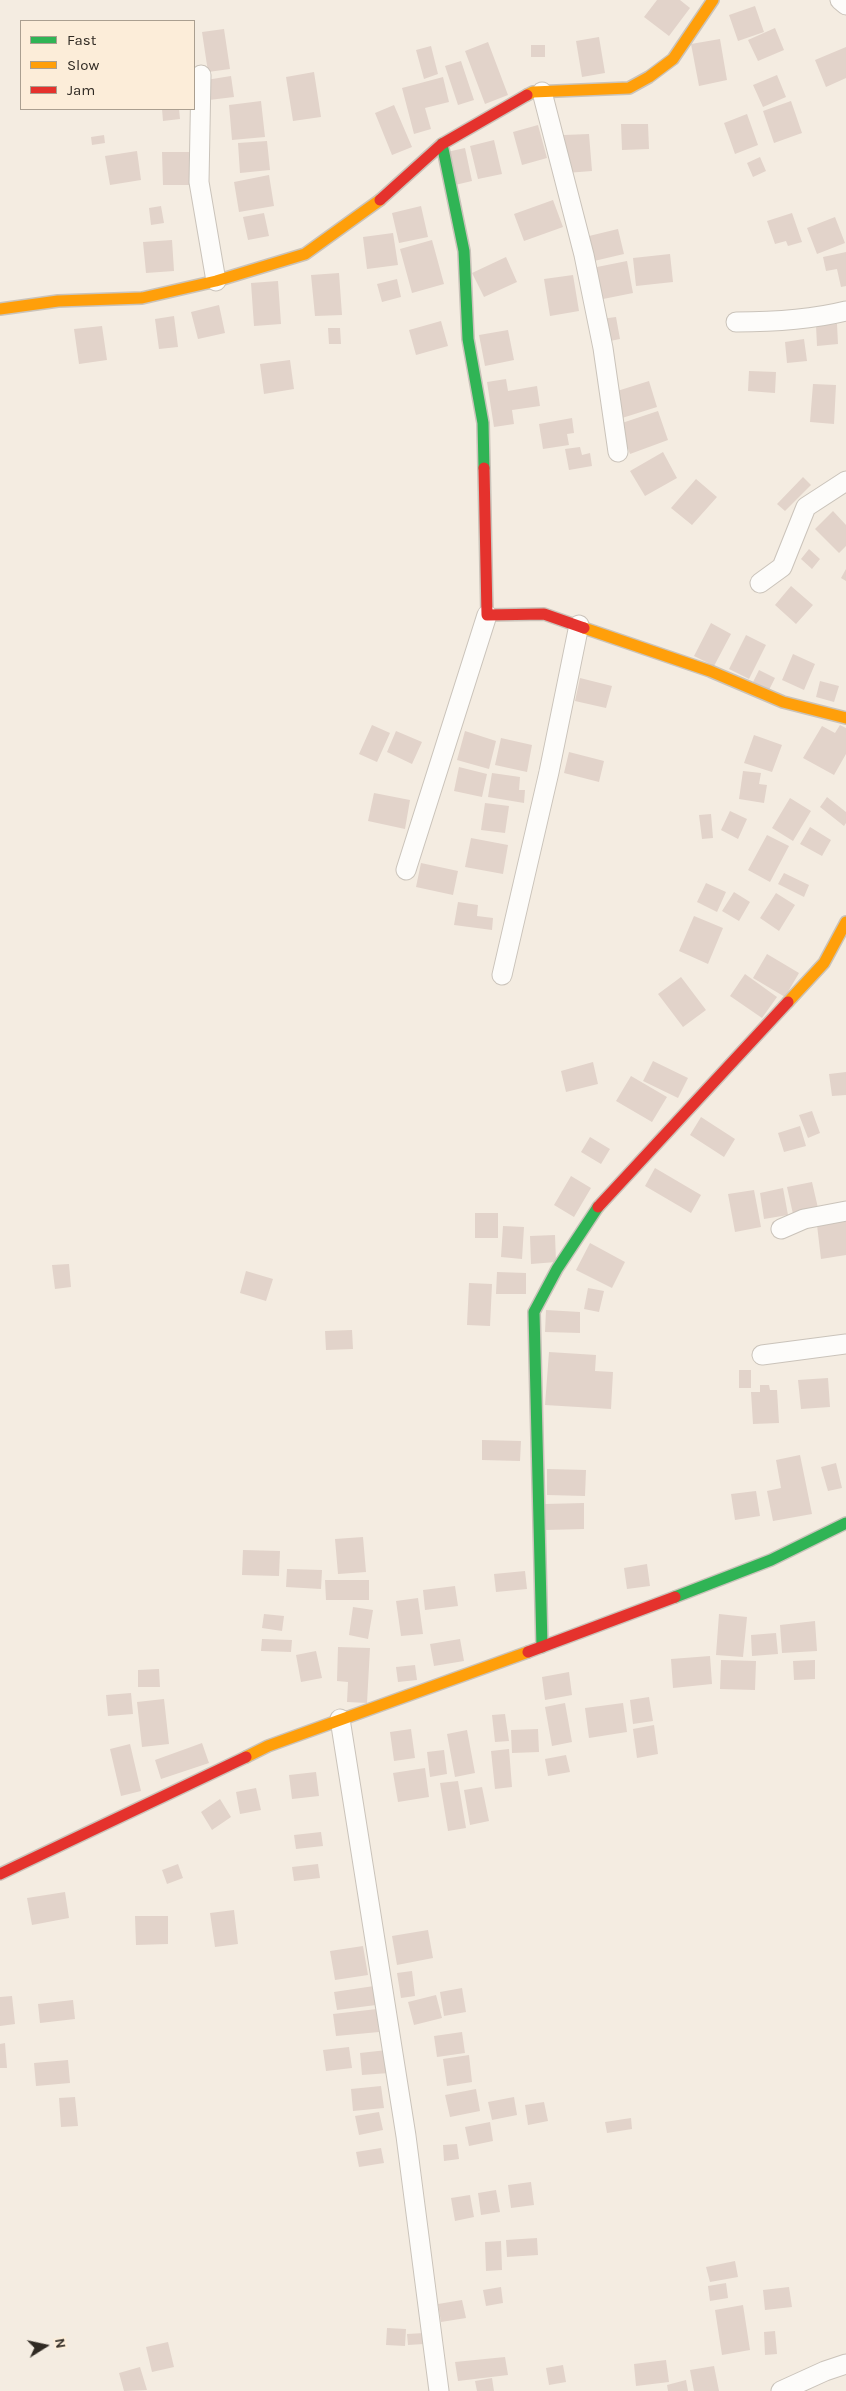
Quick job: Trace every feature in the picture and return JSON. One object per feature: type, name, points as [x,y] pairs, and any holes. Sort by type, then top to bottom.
[{"type":"street","points":[[0,309],[58,301],[142,298],[216,281],[305,254],[373,206],[442,144],[533,92],[629,88],[649,77],[672,59],[713,0]]},
{"type":"street","points":[[840,0],[846,5]]},
{"type":"street","points":[[200,75],[199,182],[216,281]]},
{"type":"street","points":[[542,92],[586,264],[603,348],[618,452]]},
{"type":"street","points":[[406,870],[487,615],[483,423],[468,339],[464,252],[442,144]]},
{"type":"street","points":[[736,322],[767,322],[846,312]]},
{"type":"street","points":[[760,583],[782,567],[806,507],[846,481]]},
{"type":"street","points":[[487,615],[544,614],[710,671],[783,702],[846,718]]},
{"type":"street","points":[[502,976],[549,772],[579,625]]},
{"type":"street","points":[[542,1647],[534,1312],[557,1270],[596,1209],[824,963],[846,922]]},
{"type":"street","points":[[781,1229],[804,1219],[846,1211]]},
{"type":"street","points":[[762,1355],[846,1344]]},
{"type":"street","points":[[0,1874],[268,1746],[542,1647],[771,1560],[846,1523]]},
{"type":"street","points":[[340,1720],[406,2136],[440,2391]]},
{"type":"street","points":[[781,2391],[825,2371],[846,2364]]},
{"type":"building","points":[[657,0],[680,0],[690,8],[669,36],[644,17]]},
{"type":"building","points":[[755,6],[764,32],[738,41],[729,15]]},
{"type":"building","points":[[775,28],[784,50],[758,61],[748,40]]},
{"type":"building","points":[[224,29],[230,69],[208,72],[202,32]]},
{"type":"building","points":[[599,37],[605,73],[582,77],[576,41]]},
{"type":"building","points":[[720,39],[727,80],[699,86],[691,44]]},
{"type":"building","points":[[488,42],[508,95],[485,104],[465,51]]},
{"type":"building","points":[[531,45],[545,45],[545,57],[531,57]]},
{"type":"building","points":[[431,46],[438,74],[424,79],[416,50]]},
{"type":"building","points":[[846,47],[846,78],[826,87],[815,60]]},
{"type":"building","points":[[461,61],[474,100],[458,105],[445,66]]},
{"type":"building","points":[[314,72],[321,117],[293,121],[286,77]]},
{"type":"building","points":[[777,75],[786,97],[763,107],[753,85]]},
{"type":"building","points":[[231,76],[234,97],[209,100],[206,80]]},
{"type":"building","points":[[443,77],[449,102],[425,108],[431,129],[414,134],[402,88]]},
{"type":"building","points":[[261,101],[265,137],[232,140],[229,105]]},
{"type":"building","points":[[791,101],[802,133],[774,143],[763,111]]},
{"type":"building","points":[[394,105],[412,147],[392,155],[375,113]]},
{"type":"building","points":[[162,110],[179,110],[180,119],[163,121]]},
{"type":"building","points":[[747,114],[758,145],[735,154],[724,123]]},
{"type":"building","points":[[621,124],[648,124],[649,149],[622,150]]},
{"type":"building","points":[[538,125],[547,158],[522,165],[513,132]]},
{"type":"building","points":[[589,134],[592,171],[566,173],[564,135]]},
{"type":"building","points":[[104,135],[105,143],[92,145],[91,137]]},
{"type":"building","points":[[494,140],[502,174],[478,179],[470,146]]},
{"type":"building","points":[[267,141],[270,170],[240,173],[238,143]]},
{"type":"building","points":[[465,148],[472,181],[455,185],[447,152]]},
{"type":"building","points":[[137,151],[141,180],[110,185],[105,156]]},
{"type":"building","points":[[162,152],[189,152],[190,185],[163,185]]},
{"type":"building","points":[[760,157],[766,171],[753,177],[747,163]]},
{"type":"building","points":[[269,175],[274,206],[239,212],[234,182]]},
{"type":"building","points":[[553,200],[563,227],[524,241],[514,214]]},
{"type":"building","points":[[161,206],[164,223],[151,225],[149,208]]},
{"type":"building","points":[[421,206],[428,237],[399,243],[392,213]]},
{"type":"building","points":[[264,213],[269,236],[248,240],[243,217]]},
{"type":"building","points":[[792,213],[802,242],[788,246],[786,241],[775,244],[767,221]]},
{"type":"building","points":[[835,217],[845,243],[817,254],[807,228]]},
{"type":"building","points":[[618,229],[624,254],[594,261],[589,236]]},
{"type":"building","points":[[393,233],[398,265],[367,269],[363,237]]},
{"type":"building","points":[[172,240],[174,271],[146,273],[143,242]]},
{"type":"building","points":[[432,240],[444,284],[412,293],[400,249]]},
{"type":"building","points":[[846,252],[846,286],[841,287],[837,269],[826,271],[823,257]]},
{"type":"building","points":[[670,254],[673,282],[636,286],[633,258]]},
{"type":"building","points":[[506,257],[517,282],[484,297],[472,273]]},
{"type":"building","points":[[627,261],[633,293],[598,300],[592,268]]},
{"type":"building","points":[[339,273],[342,315],[315,316],[311,275]]},
{"type":"building","points":[[573,275],[579,311],[550,316],[544,279]]},
{"type":"building","points":[[397,279],[401,297],[382,302],[377,284]]},
{"type":"building","points":[[278,281],[281,324],[254,326],[251,283]]},
{"type":"building","points":[[219,305],[225,333],[198,339],[191,312]]},
{"type":"building","points":[[174,316],[178,347],[159,349],[155,319]]},
{"type":"building","points":[[616,317],[620,339],[605,342],[601,319]]},
{"type":"building","points":[[441,321],[448,346],[416,355],[409,330]]},
{"type":"building","points":[[837,324],[838,344],[817,346],[816,325]]},
{"type":"building","points":[[102,326],[107,360],[79,364],[74,329]]},
{"type":"building","points":[[328,328],[340,328],[341,344],[329,344]]},
{"type":"building","points":[[508,330],[514,360],[485,366],[479,335]]},
{"type":"building","points":[[804,339],[807,361],[787,363],[785,342]]},
{"type":"building","points":[[290,360],[294,389],[264,394],[260,364]]},
{"type":"building","points":[[749,371],[776,372],[775,393],[748,391]]},
{"type":"building","points":[[506,379],[508,391],[537,386],[540,406],[512,410],[514,424],[494,427],[487,382]]},
{"type":"building","points":[[649,381],[657,407],[622,418],[614,392]]},
{"type":"building","points":[[813,384],[836,385],[834,424],[810,422]]},
{"type":"building","points":[[658,411],[668,440],[630,454],[619,424]]},
{"type":"building","points":[[572,418],[574,433],[567,434],[569,445],[543,449],[539,424]]},
{"type":"building","points":[[580,447],[582,455],[590,453],[592,466],[569,470],[565,449]]},
{"type":"building","points":[[663,452],[677,478],[645,496],[630,471]]},
{"type":"building","points":[[803,477],[811,485],[785,511],[777,504]]},
{"type":"building","points":[[696,479],[717,497],[692,525],[671,508]]},
{"type":"building","points":[[833,511],[846,525],[846,546],[839,553],[815,529]]},
{"type":"building","points":[[809,549],[820,559],[812,569],[801,559]]},
{"type":"building","points":[[846,569],[846,581],[841,578]]},
{"type":"building","points":[[791,586],[813,605],[796,624],[775,605]]},
{"type":"building","points":[[711,623],[731,634],[714,666],[694,656]]},
{"type":"building","points":[[746,635],[766,645],[749,679],[729,669]]},
{"type":"building","points":[[793,654],[815,664],[804,690],[782,680]]},
{"type":"building","points":[[759,670],[775,678],[769,690],[753,682]]},
{"type":"building","points":[[580,678],[612,686],[606,708],[575,701]]},
{"type":"building","points":[[820,681],[839,686],[834,702],[816,697]]},
{"type":"building","points":[[372,725],[390,733],[377,762],[359,754]]},
{"type":"building","points":[[840,725],[846,728],[846,754],[834,775],[803,758],[822,726],[835,733]]},
{"type":"building","points":[[396,731],[422,742],[412,764],[387,752]]},
{"type":"building","points":[[465,731],[496,741],[489,769],[457,760]]},
{"type":"building","points":[[754,735],[782,745],[772,772],[744,763]]},
{"type":"building","points":[[501,738],[532,745],[527,772],[495,765]]},
{"type":"building","points":[[569,752],[604,761],[599,782],[564,773]]},
{"type":"building","points":[[459,767],[487,774],[482,797],[454,791]]},
{"type":"building","points":[[743,771],[761,773],[759,784],[767,785],[764,803],[739,799]]},
{"type":"building","points":[[492,773],[520,777],[519,790],[525,790],[524,803],[488,797]]},
{"type":"building","points":[[374,793],[410,800],[405,829],[368,821]]},
{"type":"building","points":[[827,797],[846,812],[846,823],[844,826],[820,807]]},
{"type":"building","points":[[790,798],[811,811],[793,841],[772,828]]},
{"type":"building","points":[[485,803],[509,806],[505,833],[481,830]]},
{"type":"building","points":[[730,811],[747,819],[738,839],[721,830]]},
{"type":"building","points":[[711,814],[713,838],[702,839],[699,815]]},
{"type":"building","points":[[810,827],[831,840],[822,856],[800,844]]},
{"type":"building","points":[[767,835],[789,846],[770,882],[748,870]]},
{"type":"building","points":[[471,838],[508,845],[503,874],[465,867]]},
{"type":"building","points":[[421,863],[458,871],[453,895],[416,887]]},
{"type":"building","points":[[784,873],[809,885],[804,897],[778,884]]},
{"type":"building","points":[[706,883],[726,892],[717,912],[697,902]]},
{"type":"building","points":[[734,892],[750,902],[739,921],[722,911]]},
{"type":"building","points":[[776,893],[795,905],[779,931],[760,918]]},
{"type":"building","points":[[458,902],[478,905],[477,916],[493,918],[492,930],[454,925]]},
{"type":"building","points":[[694,916],[723,928],[708,964],[679,951]]},
{"type":"building","points":[[767,954],[799,973],[785,997],[753,978]]},
{"type":"building","points":[[745,974],[777,997],[762,1018],[730,996]]},
{"type":"building","points":[[681,977],[706,1010],[683,1027],[658,994]]},
{"type":"building","points":[[653,1061],[688,1078],[678,1098],[643,1081]]},
{"type":"building","points":[[593,1062],[598,1084],[566,1092],[561,1071]]},
{"type":"building","points":[[846,1072],[846,1095],[832,1096],[829,1074]]},
{"type":"building","points":[[631,1076],[667,1097],[652,1122],[616,1101]]},
{"type":"building","points":[[812,1111],[820,1133],[808,1138],[799,1115]]},
{"type":"building","points":[[701,1117],[735,1139],[724,1157],[690,1135]]},
{"type":"building","points":[[800,1126],[806,1146],[784,1152],[778,1133]]},
{"type":"building","points":[[590,1137],[610,1149],[601,1164],[581,1152]]},
{"type":"building","points":[[655,1168],[701,1195],[691,1213],[645,1186]]},
{"type":"building","points":[[571,1176],[591,1188],[574,1217],[554,1205]]},
{"type":"building","points":[[812,1182],[818,1208],[793,1214],[787,1187]]},
{"type":"building","points":[[783,1188],[788,1215],[764,1219],[760,1193]]},
{"type":"building","points":[[754,1190],[761,1227],[735,1232],[728,1194]]},
{"type":"building","points":[[475,1213],[498,1213],[498,1238],[475,1238]]},
{"type":"building","points":[[846,1221],[846,1255],[821,1259],[817,1225]]},
{"type":"building","points":[[503,1226],[524,1227],[522,1259],[501,1257]]},
{"type":"building","points":[[555,1235],[556,1262],[531,1264],[530,1236]]},
{"type":"building","points":[[590,1243],[625,1262],[612,1288],[576,1270]]},
{"type":"building","points":[[69,1264],[71,1287],[55,1289],[52,1265]]},
{"type":"building","points":[[246,1271],[273,1279],[266,1301],[240,1293]]},
{"type":"building","points":[[497,1272],[526,1273],[526,1294],[496,1294]]},
{"type":"building","points":[[469,1283],[492,1284],[490,1326],[467,1325]]},
{"type":"building","points":[[588,1288],[604,1291],[599,1312],[584,1309]]},
{"type":"building","points":[[546,1310],[580,1312],[580,1333],[545,1332]]},
{"type":"building","points":[[352,1330],[353,1349],[326,1350],[325,1331]]},
{"type":"building","points":[[549,1352],[596,1355],[595,1371],[613,1372],[611,1409],[545,1405]]},
{"type":"building","points":[[739,1370],[751,1370],[751,1388],[739,1388]]},
{"type":"building","points":[[828,1378],[830,1407],[801,1409],[798,1380]]},
{"type":"building","points":[[760,1385],[769,1385],[770,1390],[777,1390],[779,1423],[753,1424],[751,1392],[760,1392]]},
{"type":"building","points":[[482,1440],[521,1441],[520,1461],[482,1460]]},
{"type":"building","points":[[800,1455],[812,1514],[773,1521],[767,1491],[781,1488],[776,1460]]},
{"type":"building","points":[[836,1463],[842,1488],[828,1491],[821,1467]]},
{"type":"building","points":[[547,1469],[586,1470],[585,1496],[547,1495]]},
{"type":"building","points":[[756,1491],[760,1516],[735,1520],[731,1494]]},
{"type":"building","points":[[584,1503],[584,1529],[546,1530],[545,1504]]},
{"type":"building","points":[[363,1537],[366,1572],[338,1574],[335,1539]]},
{"type":"building","points":[[243,1550],[280,1551],[279,1576],[242,1575]]},
{"type":"building","points":[[647,1564],[650,1586],[627,1589],[624,1568]]},
{"type":"building","points":[[287,1569],[322,1570],[321,1589],[286,1587]]},
{"type":"building","points":[[525,1571],[527,1589],[496,1592],[494,1574]]},
{"type":"building","points":[[325,1580],[369,1580],[369,1600],[326,1600]]},
{"type":"building","points":[[455,1586],[458,1606],[425,1610],[423,1590]]},
{"type":"building","points":[[418,1598],[423,1634],[401,1636],[396,1601]]},
{"type":"building","points":[[353,1607],[373,1610],[368,1639],[349,1635]]},
{"type":"building","points":[[264,1614],[284,1616],[282,1631],[262,1628]]},
{"type":"building","points":[[719,1614],[747,1617],[743,1657],[716,1655]]},
{"type":"building","points":[[815,1621],[817,1651],[782,1653],[780,1625]]},
{"type":"building","points":[[776,1633],[778,1654],[752,1656],[751,1635]]},
{"type":"building","points":[[262,1639],[292,1640],[291,1652],[261,1651]]},
{"type":"building","points":[[460,1639],[464,1661],[434,1666],[430,1644]]},
{"type":"building","points":[[338,1647],[370,1648],[367,1703],[347,1702],[348,1682],[337,1681]]},
{"type":"building","points":[[316,1651],[322,1678],[301,1682],[296,1655]]},
{"type":"building","points":[[710,1656],[712,1684],[673,1688],[671,1659]]},
{"type":"building","points":[[721,1660],[756,1661],[755,1690],[720,1689]]},
{"type":"building","points":[[815,1660],[815,1679],[794,1680],[793,1661]]},
{"type":"building","points":[[415,1665],[417,1680],[398,1682],[396,1667]]},
{"type":"building","points":[[159,1669],[160,1687],[138,1687],[138,1670]]},
{"type":"building","points":[[569,1672],[572,1695],[545,1700],[542,1677]]},
{"type":"building","points":[[131,1693],[133,1714],[108,1716],[106,1695]]},
{"type":"building","points":[[649,1697],[653,1721],[633,1724],[630,1700]]},
{"type":"building","points":[[164,1699],[169,1744],[142,1747],[137,1702]]},
{"type":"building","points":[[565,1703],[572,1742],[552,1746],[545,1707]]},
{"type":"building","points":[[623,1703],[627,1732],[589,1738],[585,1708]]},
{"type":"building","points":[[505,1714],[509,1741],[495,1742],[492,1715]]},
{"type":"building","points":[[654,1725],[658,1754],[637,1758],[633,1729]]},
{"type":"building","points":[[411,1729],[415,1758],[394,1761],[390,1732]]},
{"type":"building","points":[[538,1729],[539,1752],[512,1753],[511,1730]]},
{"type":"building","points":[[467,1730],[475,1773],[455,1777],[447,1734]]},
{"type":"building","points":[[202,1743],[209,1763],[161,1779],[155,1760]]},
{"type":"building","points":[[130,1744],[141,1791],[121,1796],[110,1749]]},
{"type":"building","points":[[509,1749],[512,1787],[495,1789],[491,1751]]},
{"type":"building","points":[[444,1750],[447,1774],[430,1777],[427,1752]]},
{"type":"building","points":[[566,1755],[570,1772],[548,1776],[545,1759]]},
{"type":"building","points":[[425,1768],[429,1797],[398,1802],[393,1773]]},
{"type":"building","points":[[316,1772],[319,1796],[292,1799],[289,1775]]},
{"type":"building","points":[[458,1781],[466,1828],[448,1831],[440,1783]]},
{"type":"building","points":[[482,1787],[489,1821],[470,1825],[464,1790]]},
{"type":"building","points":[[256,1788],[261,1810],[240,1814],[236,1792]]},
{"type":"building","points":[[220,1799],[231,1817],[212,1830],[201,1812]]},
{"type":"building","points":[[321,1832],[323,1846],[296,1849],[294,1835]]},
{"type":"building","points":[[178,1864],[183,1878],[167,1884],[162,1870]]},
{"type":"building","points":[[318,1864],[320,1878],[294,1881],[292,1867]]},
{"type":"building","points":[[65,1892],[69,1918],[32,1925],[27,1898]]},
{"type":"building","points":[[234,1910],[238,1944],[215,1947],[210,1913]]},
{"type":"building","points":[[135,1916],[168,1916],[168,1944],[136,1945]]},
{"type":"building","points":[[428,1930],[433,1958],[397,1965],[392,1936]]},
{"type":"building","points":[[363,1946],[368,1975],[335,1980],[330,1951]]},
{"type":"building","points":[[412,1971],[415,1996],[401,1998],[397,1973]]},
{"type":"building","points":[[374,1986],[376,2005],[337,2010],[334,1992]]},
{"type":"building","points":[[462,1988],[466,2012],[444,2016],[440,1992]]},
{"type":"building","points":[[436,1995],[442,2018],[414,2025],[408,2002]]},
{"type":"building","points":[[12,1996],[15,2024],[0,2026],[0,1997]]},
{"type":"building","points":[[73,2000],[75,2019],[40,2023],[38,2004]]},
{"type":"building","points":[[377,2009],[379,2032],[336,2036],[333,2014]]},
{"type":"building","points":[[462,2032],[465,2053],[437,2057],[434,2036]]},
{"type":"building","points":[[5,2043],[7,2068],[0,2068],[0,2044]]},
{"type":"building","points":[[349,2047],[352,2068],[326,2071],[323,2050]]},
{"type":"building","points":[[387,2050],[389,2073],[362,2075],[360,2053]]},
{"type":"building","points":[[469,2055],[472,2082],[447,2086],[443,2059]]},
{"type":"building","points":[[68,2060],[70,2083],[36,2086],[34,2063]]},
{"type":"building","points":[[381,2086],[384,2108],[353,2111],[351,2089]]},
{"type":"building","points":[[476,2089],[480,2111],[450,2117],[445,2095]]},
{"type":"building","points":[[75,2097],[78,2126],[61,2127],[59,2098]]},
{"type":"building","points":[[514,2097],[517,2115],[492,2120],[488,2102]]},
{"type":"building","points":[[544,2102],[548,2121],[528,2125],[525,2105]]},
{"type":"building","points":[[379,2112],[383,2130],[359,2135],[355,2116]]},
{"type":"building","points":[[631,2118],[632,2129],[607,2133],[605,2122]]},
{"type":"building","points":[[490,2122],[493,2141],[469,2146],[465,2127]]},
{"type":"building","points":[[457,2144],[459,2159],[444,2161],[443,2145]]},
{"type":"building","points":[[381,2148],[384,2163],[359,2167],[356,2152]]},
{"type":"building","points":[[531,2182],[534,2205],[511,2208],[508,2185]]},
{"type":"building","points":[[496,2190],[500,2212],[481,2215],[478,2193]]},
{"type":"building","points":[[470,2195],[474,2217],[455,2221],[451,2198]]},
{"type":"building","points":[[537,2238],[538,2255],[507,2257],[506,2240]]},
{"type":"building","points":[[501,2241],[502,2270],[486,2271],[485,2242]]},
{"type":"building","points":[[735,2261],[738,2277],[710,2282],[706,2267]]},
{"type":"building","points":[[726,2283],[728,2298],[710,2301],[708,2286]]},
{"type":"building","points":[[501,2287],[503,2303],[486,2306],[483,2290]]},
{"type":"building","points":[[789,2287],[792,2307],[765,2310],[763,2290]]},
{"type":"building","points":[[462,2300],[466,2318],[441,2322],[438,2304]]},
{"type":"building","points":[[743,2305],[750,2350],[722,2355],[715,2310]]},
{"type":"building","points":[[387,2328],[406,2329],[405,2346],[386,2345]]},
{"type":"building","points":[[775,2331],[777,2354],[765,2355],[764,2332]]},
{"type":"building","points":[[424,2333],[424,2344],[408,2345],[407,2334]]},
{"type":"building","points":[[168,2342],[174,2367],[152,2372],[146,2347]]},
{"type":"building","points":[[505,2357],[508,2375],[458,2381],[455,2362]]},
{"type":"building","points":[[666,2360],[669,2382],[636,2386],[634,2364]]},
{"type":"building","points":[[563,2365],[566,2382],[549,2385],[546,2368]]},
{"type":"building","points":[[714,2366],[719,2391],[694,2391],[690,2370]]},
{"type":"building","points":[[140,2367],[147,2390],[124,2391],[119,2373]]},
{"type":"building","points":[[492,2378],[494,2391],[477,2391],[475,2381]]},
{"type":"building","points":[[686,2380],[688,2391],[668,2391],[667,2385]]},
{"type":"traffic: fast","points":[[442,144],[464,251],[468,339],[483,423],[484,468]]},
{"type":"traffic: fast","points":[[542,1647],[534,1312],[557,1269],[598,1207]]},
{"type":"traffic: fast","points":[[675,1597],[771,1560],[846,1523]]},
{"type":"traffic: slow","points":[[527,95],[533,92],[629,88],[649,77],[673,59],[713,0]]},
{"type":"traffic: slow","points":[[0,309],[58,301],[142,298],[216,281],[305,254],[380,200]]},
{"type":"traffic: slow","points":[[584,628],[710,671],[783,702],[846,718]]},
{"type":"traffic: slow","points":[[788,1002],[824,963],[846,922]]},
{"type":"traffic: slow","points":[[246,1757],[268,1746],[528,1652]]},
{"type":"traffic: jam","points":[[380,200],[442,144],[527,95]]},
{"type":"traffic: jam","points":[[484,468],[487,615],[544,614],[584,628]]},
{"type":"traffic: jam","points":[[598,1207],[788,1002]]},
{"type":"traffic: jam","points":[[528,1652],[675,1597]]},
{"type":"traffic: jam","points":[[0,1874],[246,1757]]}]
